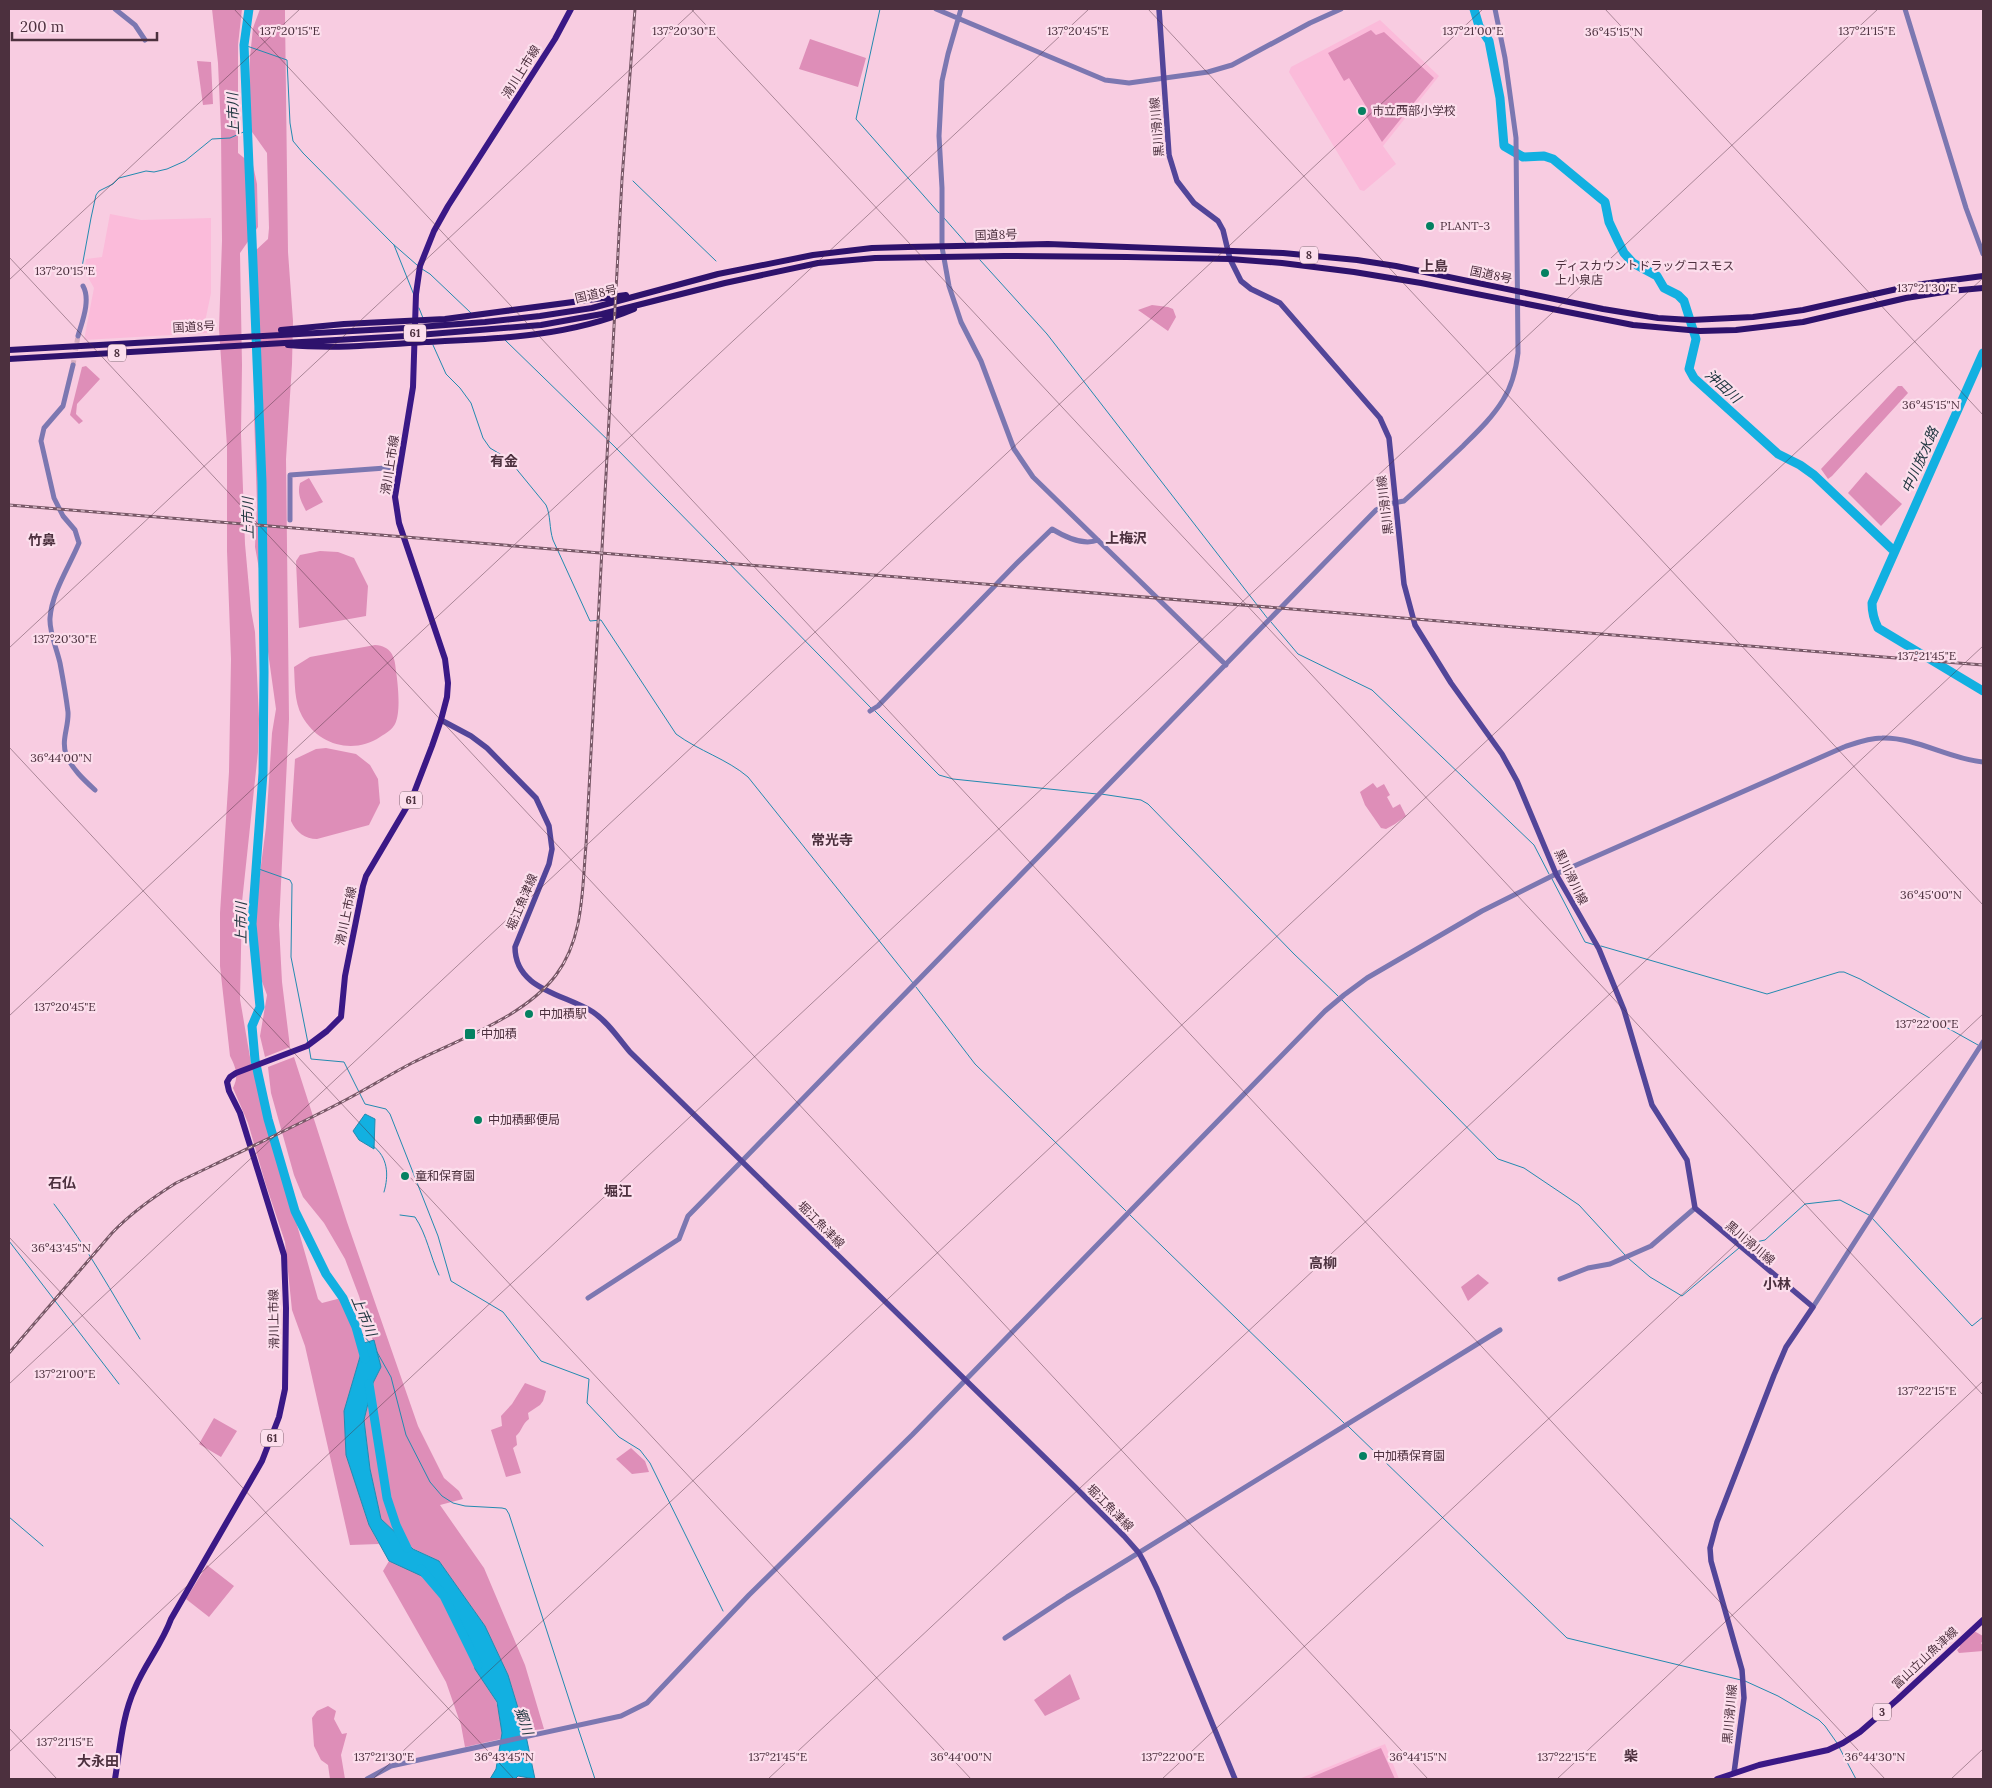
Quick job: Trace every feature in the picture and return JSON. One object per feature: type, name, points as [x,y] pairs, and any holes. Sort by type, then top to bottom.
[{"type":"highway","name":"国道8号","points":[[9,350],[257,335],[293,331],[485,322],[540,316],[648,293],[718,274],[813,255],[872,248],[1048,244],[1142,246],[1230,255],[1354,272],[1517,301],[1633,326],[1700,331],[1736,330],[1802,322],[1906,298],[1950,290],[1983,288]]},
{"type":"highway","name":"国道8号","points":[[9,359],[257,344],[298,344],[541,325],[603,317],[725,282],[818,263],[875,258],[1283,253],[1357,260],[1603,309],[1658,318],[1691,320],[1728,320],[1803,310],[1915,285],[1983,276]]},
{"type":"highway","name":"8","points":[[293,331],[368,323],[445,319],[540,306],[601,302]]},
{"type":"highway","name":"8","points":[[298,344],[349,348],[507,338],[542,334],[603,317]]},
{"type":"main road","name":"滑川上市線","points":[[115,1779],[127,1707],[135,1687],[166,1634],[171,1619],[262,1461],[280,1412],[285,1389],[286,1308],[284,1255],[240,1114],[229,1091],[227,1082],[236,1073],[315,1041],[341,1017],[344,976],[366,876],[412,798],[442,720],[447,697],[448,671],[438,634],[399,523],[395,497],[413,387],[416,294],[420,266],[434,231],[448,206],[555,39],[571,9]]},
{"type":"main road","name":"黒川滑川線","points":[[1160,9],[1169,155],[1177,181],[1194,203],[1221,225],[1230,255],[1241,281],[1251,290],[1280,303],[1380,418],[1389,438],[1404,584],[1415,625],[1452,683],[1502,754],[1518,781],[1556,874],[1599,950],[1614,983],[1624,1010],[1652,1105],[1687,1160],[1695,1208],[1813,1307],[1786,1347],[1774,1375],[1717,1522],[1710,1548],[1711,1561],[1742,1670],[1744,1698],[1730,1776]]},
{"type":"main road","name":"堀江魚津線","points":[[442,720],[471,736],[487,748],[536,798],[549,826],[552,850],[549,864],[515,947],[515,953],[523,972],[530,980],[544,990],[599,1016],[630,1052],[1113,1525],[1139,1553],[1157,1589],[1235,1779]]},
{"type":"main road","name":"富山立山魚津線","points":[[1717,1779],[1759,1765],[1828,1750],[1843,1743],[1860,1732],[1898,1699],[1983,1620]]},
{"type":"street","points":[[114,9],[136,25],[145,40]]},
{"type":"street","points":[[936,9],[1105,80],[1129,83],[1208,72],[1232,65],[1310,23],[1341,9]]},
{"type":"street","points":[[961,9],[942,81],[939,136],[942,188],[942,247],[949,286],[961,322],[981,361],[1014,449],[1033,477],[1226,665]]},
{"type":"street","points":[[588,1298],[679,1239],[688,1216],[1376,510],[1388,504],[1404,501],[1487,422],[1504,399],[1516,368],[1518,353],[1516,138],[1505,58],[1495,9]]},
{"type":"street","points":[[1905,9],[1966,208],[1983,254]]},
{"type":"street","points":[[78,336],[86,301],[86,292],[83,286]]},
{"type":"street","points":[[73,365],[63,406],[44,428],[41,441],[54,498],[62,516],[75,530],[79,543],[55,596],[50,620],[67,705],[68,716],[64,746],[66,755],[95,790]]},
{"type":"street","points":[[290,520],[290,476],[399,467]]},
{"type":"street","points":[[870,711],[878,706],[1052,529],[1066,537],[1077,540],[1092,543],[1098,540]]},
{"type":"street","points":[[367,1779],[391,1766],[622,1716],[647,1703],[749,1595],[831,1516],[1337,1000],[1367,978],[1482,911],[1556,874],[1844,747],[1869,739],[1902,739],[1946,754],[1983,762]]},
{"type":"street","points":[[1813,1307],[1983,1042]]},
{"type":"street","points":[[1560,1279],[1588,1268],[1610,1264],[1651,1246],[1695,1208]]},
{"type":"street","points":[[1005,1638],[1066,1597],[1500,1330]]},
{"type":"shaded area","points":[[212,9],[242,9],[238,45],[238,153],[253,165],[257,184],[258,227],[240,253],[241,434],[245,544],[255,632],[259,719],[258,752],[242,902],[240,999],[251,1063],[318,1299],[322,1303],[345,1297],[364,1343],[344,1411],[346,1455],[369,1525],[379,1544],[350,1545],[305,1346],[292,1310],[285,1242],[248,1123],[233,1088],[236,1072],[230,1056],[220,966],[220,913],[229,772],[231,659],[227,551],[227,446],[219,329],[222,241],[221,131],[218,63]]},
{"type":"shaded area","points":[[260,9],[285,9],[288,252],[293,321],[286,459],[289,719],[279,925],[282,982],[290,1047],[265,1057],[260,1036],[267,995],[250,949],[266,827],[272,733],[276,709],[268,652],[266,607],[255,547],[257,505],[254,414],[260,366],[253,320],[255,251],[268,239],[269,228],[267,153],[252,132],[249,112],[250,57],[253,28]]},
{"type":"shaded area","name":"市立西部小学校","points":[[1380,20],[1439,76],[1383,146],[1396,164],[1364,191],[1360,190],[1289,72],[1291,67]]},
{"type":"shaded area","points":[[1371,30],[1376,35],[1384,32],[1434,78],[1382,142],[1363,111],[1367,108],[1349,78],[1344,81],[1328,53]]},
{"type":"shaded area","points":[[810,39],[866,58],[858,87],[799,69]]},
{"type":"shaded area","points":[[197,61],[211,62],[213,104],[203,105]]},
{"type":"shaded area","points":[[110,214],[141,220],[211,218],[211,293],[205,322],[207,333],[84,340],[94,288],[85,267],[86,259],[102,257]]},
{"type":"shaded area","points":[[1152,305],[1173,309],[1176,317],[1168,331],[1138,310]]},
{"type":"shaded area","points":[[86,366],[100,379],[77,404],[76,414],[83,421],[79,424],[70,415],[82,367]]},
{"type":"shaded area","points":[[1898,386],[1902,386],[1908,393],[1828,479],[1821,469]]},
{"type":"shaded area","points":[[1866,472],[1902,504],[1881,526],[1848,493]]},
{"type":"shaded area","points":[[309,478],[323,502],[306,511],[300,497],[299,487],[300,483]]},
{"type":"shaded area","points":[[320,551],[338,552],[354,558],[368,586],[366,616],[299,628],[296,561],[300,555]]},
{"type":"shaded area","points":[[375,645],[385,647],[395,661],[398,684],[398,713],[395,724],[391,730],[380,737],[359,745],[348,746],[327,740],[309,726],[299,710],[295,692],[294,667],[310,657]]},
{"type":"shaded area","points":[[326,748],[356,754],[370,765],[378,779],[380,803],[369,825],[313,839],[301,834],[291,821],[295,759],[316,749]]},
{"type":"shaded area","points":[[1373,783],[1377,788],[1384,784],[1390,795],[1387,797],[1393,808],[1400,804],[1406,816],[1386,829],[1381,828],[1365,805],[1360,792]]},
{"type":"shaded area","points":[[294,1057],[347,1222],[418,1426],[444,1478],[459,1491],[463,1499],[440,1505],[484,1568],[525,1665],[544,1729],[525,1731],[508,1675],[485,1626],[439,1561],[412,1548],[381,1519],[370,1469],[364,1421],[373,1383],[381,1367],[359,1296],[345,1259],[324,1223],[303,1197],[294,1175],[271,1093],[268,1067]]},
{"type":"shaded area","points":[[1478,1274],[1489,1283],[1468,1301],[1461,1287]]},
{"type":"shaded area","points":[[525,1383],[546,1391],[543,1401],[528,1413],[529,1419],[516,1436],[517,1445],[513,1448],[521,1473],[506,1477],[491,1430],[502,1426],[501,1416],[512,1404]]},
{"type":"shaded area","points":[[214,1418],[237,1431],[221,1457],[199,1444]]},
{"type":"shaded area","points":[[631,1448],[645,1461],[649,1472],[632,1474],[616,1459]]},
{"type":"shaded area","points":[[389,1561],[439,1583],[468,1636],[475,1669],[496,1701],[503,1731],[501,1739],[465,1747],[461,1725],[446,1682],[383,1571]]},
{"type":"shaded area","points":[[207,1565],[234,1586],[209,1617],[186,1599]]},
{"type":"shaded area","points":[[1974,1631],[1983,1636],[1981,1643],[1983,1651],[1959,1653],[1957,1650],[1960,1647],[1959,1645]]},
{"type":"shaded area","points":[[1070,1674],[1080,1699],[1045,1716],[1034,1700]]},
{"type":"shaded area","points":[[328,1706],[336,1711],[334,1719],[342,1734],[347,1733],[341,1755],[345,1779],[330,1779],[328,1765],[321,1760],[314,1746],[312,1718],[317,1711]]},
{"type":"shaded area","points":[[1385,1744],[1399,1779],[1299,1779]]},
{"type":"shaded area","points":[[1381,1748],[1395,1779],[1307,1779]]},
{"type":"water","points":[[365,1114],[375,1119],[374,1149],[359,1140],[353,1131]]},
{"type":"water","points":[[374,1340],[381,1367],[373,1383],[364,1420],[370,1469],[381,1519],[413,1549],[439,1561],[485,1626],[508,1675],[525,1731],[535,1779],[518,1776],[515,1779],[490,1779],[496,1769],[502,1733],[497,1702],[475,1669],[468,1636],[439,1584],[389,1561],[369,1525],[346,1455],[344,1411],[364,1343]]},
{"type":"waterway","name":"上市川","points":[[249,9],[244,45],[262,482],[264,672],[263,773],[252,924],[260,1007],[252,1026],[255,1060],[268,1119],[295,1211],[326,1274],[343,1298],[356,1327],[365,1359]]},
{"type":"waterway","points":[[880,9],[856,119],[939,213]]},
{"type":"waterway","name":"沖田川","points":[[1474,9],[1479,26],[1489,41],[1500,98],[1504,146],[1523,157],[1544,156],[1553,159],[1605,202],[1609,222],[1624,253],[1633,263],[1657,276],[1664,288],[1678,295],[1684,301],[1696,339],[1689,369],[1694,378],[1778,454],[1800,465],[1814,475],[1894,551]]},
{"type":"waterway","points":[[244,45],[287,60],[290,123],[293,141],[393,244],[417,265]]},
{"type":"waterway","points":[[82,267],[96,195],[99,191],[113,184],[119,178],[146,171],[154,172],[167,169],[185,161],[212,139],[230,138],[248,130]]},
{"type":"waterway","points":[[633,181],[716,261]]},
{"type":"waterway","points":[[944,218],[966,243]]},
{"type":"waterway","points":[[394,245],[414,295]]},
{"type":"waterway","points":[[980,260],[1047,334],[1268,619]]},
{"type":"waterway","points":[[422,269],[430,274],[471,313]]},
{"type":"waterway","points":[[419,308],[423,318]]},
{"type":"waterway","points":[[505,340],[615,447],[871,708]]},
{"type":"waterway","points":[[433,345],[446,374],[471,403],[483,438],[490,448],[505,457],[514,466],[546,505],[553,540],[590,621],[601,620],[676,734],[731,765],[748,777],[913,983]]},
{"type":"waterway","name":"中川放水路","points":[[1983,353],[1872,603],[1872,610],[1878,628],[1983,691]]},
{"type":"waterway","points":[[1271,622],[1298,654],[1372,690],[1534,845],[1549,874]]},
{"type":"waterway","points":[[874,710],[939,775],[953,779],[1097,794]]},
{"type":"waterway","points":[[1101,794],[1141,800],[1148,804],[1294,954],[1338,996]]},
{"type":"waterway","points":[[256,868],[290,880],[292,884],[291,957],[308,1043]]},
{"type":"waterway","points":[[1551,877],[1585,942],[1595,945]]},
{"type":"waterway","points":[[1601,946],[1767,994],[1844,972],[1860,979],[1978,1045]]},
{"type":"waterway","points":[[916,987],[975,1064],[1126,1211]]},
{"type":"waterway","points":[[1341,999],[1498,1159],[1524,1168],[1579,1205],[1625,1255]]},
{"type":"waterway","points":[[309,1047],[311,1059],[344,1062],[365,1104],[386,1109],[390,1114],[438,1236],[451,1281],[503,1312],[541,1361],[589,1379],[587,1403],[619,1437],[640,1450],[650,1463],[723,1611]]},
{"type":"waterway","points":[[373,1146],[382,1155],[386,1167],[384,1192]]},
{"type":"waterway","points":[[1742,1245],[1765,1240],[1805,1204],[1840,1200],[1869,1215]]},
{"type":"waterway","points":[[54,1204],[88,1253],[140,1339]]},
{"type":"waterway","points":[[1129,1214],[1345,1424]]},
{"type":"waterway","points":[[400,1215],[415,1217],[423,1231],[439,1275]]},
{"type":"waterway","points":[[1872,1218],[1972,1326],[1983,1317]]},
{"type":"waterway","points":[[9,1241],[119,1384]]},
{"type":"waterway","points":[[1628,1258],[1650,1277],[1682,1296],[1739,1248]]},
{"type":"waterway","points":[[356,1327],[370,1343]]},
{"type":"waterway","points":[[377,1352],[391,1377],[406,1435],[430,1482],[442,1496],[453,1503],[465,1506],[502,1508],[506,1509],[509,1514],[577,1724]]},
{"type":"waterway","name":"上市川","points":[[369,1384],[387,1498],[396,1525],[407,1548]]},
{"type":"waterway","points":[[1348,1426],[1567,1638],[1741,1680]]},
{"type":"waterway","points":[[9,1517],[43,1546]]},
{"type":"waterway","name":"上市川","points":[[421,1569],[444,1596],[478,1665]]},
{"type":"waterway","points":[[1745,1681],[1778,1696],[1819,1720],[1837,1743]]},
{"type":"waterway","points":[[578,1728],[595,1779]]},
{"type":"waterway","points":[[1839,1747],[1856,1779]]},
{"type":"tunnel","points":[[73,365],[78,336]]},
{"type":"railway","points":[[9,1353],[112,1233],[150,1200],[176,1183],[342,1102],[412,1063],[509,1015],[543,990],[565,961],[577,929],[584,879],[622,179],[635,9]]},
{"type":"railway","points":[[9,505],[1983,665]]},
{"type":"place","name":"市立西部小学校","points":[[1362,111]]},
{"type":"place","name":"PLANT-3","points":[[1430,226]]},
{"type":"place","name":"ディスカウントドラッグコスモス 上小泉店","points":[[1545,273]]},
{"type":"place","name":"中加積駅","points":[[529,1014]]},
{"type":"place","name":"中加積","points":[[470,1034]]},
{"type":"place","name":"中加積郵便局","points":[[478,1120]]},
{"type":"place","name":"童和保育園","points":[[405,1176]]},
{"type":"place","name":"中加積保育園","points":[[1363,1456]]},
{"type":"district","name":"上島","points":[[1434,266]]},
{"type":"district","name":"有金","points":[[504,461]]},
{"type":"district","name":"上梅沢","points":[[1126,538]]},
{"type":"district","name":"竹鼻","points":[[42,540]]},
{"type":"district","name":"常光寺","points":[[832,840]]},
{"type":"district","name":"石仏","points":[[62,1183]]},
{"type":"district","name":"堀江","points":[[618,1191]]},
{"type":"district","name":"高柳","points":[[1323,1263]]},
{"type":"district","name":"小林","points":[[1777,1284]]},
{"type":"district","name":"柴","points":[[1631,1756]]},
{"type":"district","name":"大永田","points":[[98,1761]]},
{"type":"water label","name":"郷川","points":[[524,1721]]}]
